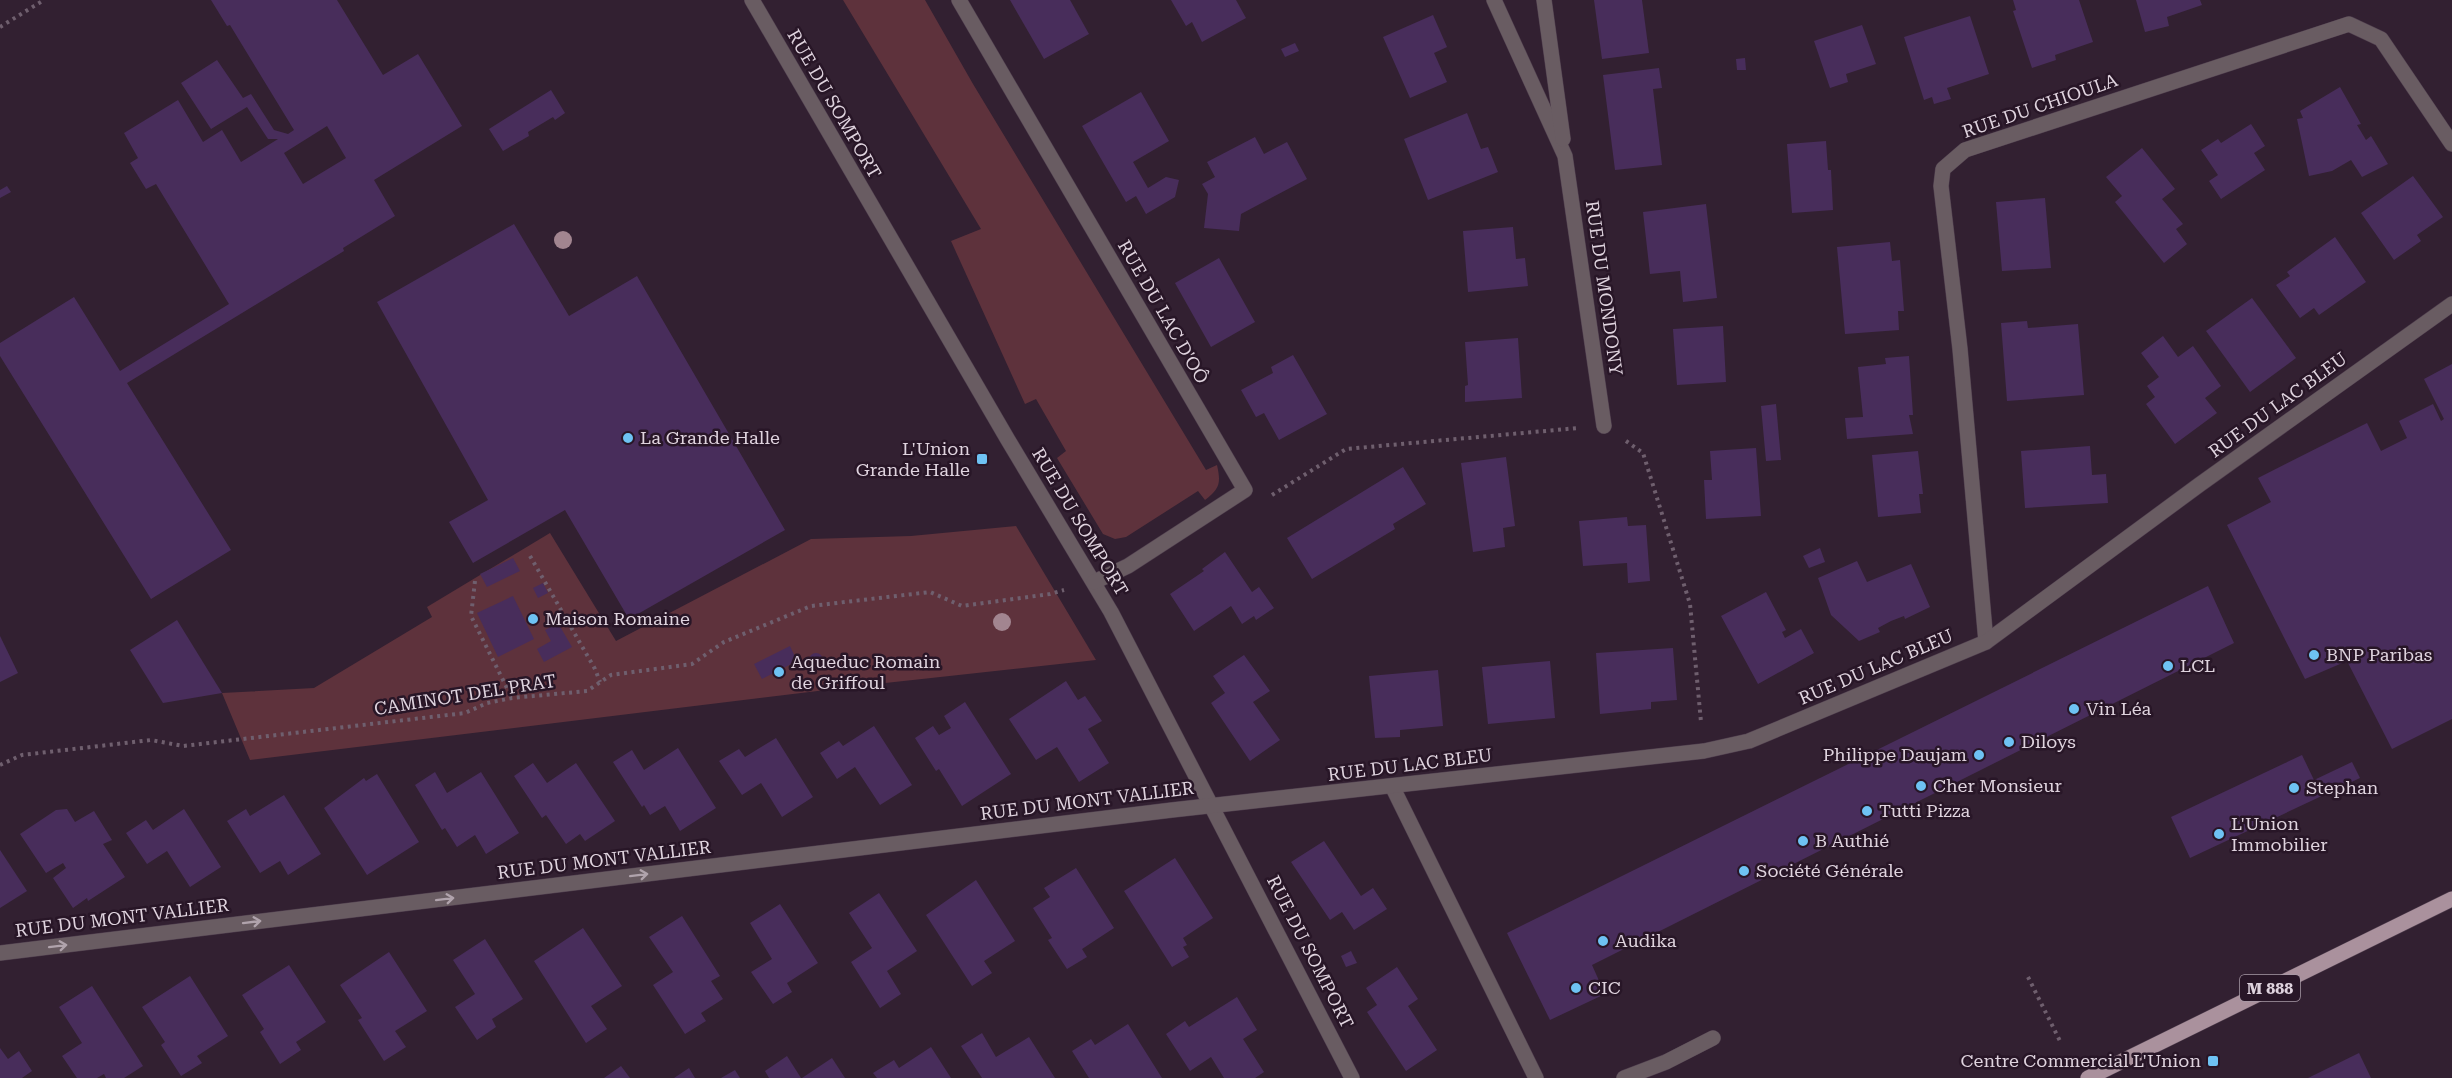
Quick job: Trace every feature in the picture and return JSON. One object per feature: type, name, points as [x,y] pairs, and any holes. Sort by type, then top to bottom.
[{"type":"main road","name":"M 888","points":[[2088,1078],[2452,899]]},
{"type":"street","name":"RUE DU SOMPORT","points":[[752,0],[1008,440],[1094,582],[1352,1078]]},
{"type":"street","name":"RUE DU LAC D'OÔ","points":[[959,0],[1245,490]]},
{"type":"street","name":"RUE DU MONDONY","points":[[1494,0],[1565,156]]},
{"type":"street","name":"RUE DU MONDONY","points":[[1544,0],[1604,426]]},
{"type":"street","name":"RUE DU CHIOULA","points":[[1986,642],[1960,349],[1941,186],[1943,169],[1965,150],[2349,24],[2381,39],[2452,144]]},
{"type":"street","name":"RUE DU LAC BLEU","points":[[1213,807],[1704,751],[1749,741],[1986,642],[2199,485],[2452,304]]},
{"type":"street","points":[[1094,582],[1128,566],[1245,490]]},
{"type":"street","points":[[1392,786],[1536,1078]]},
{"type":"street","name":"RUE DU MONT VALLIER","points":[[0,953],[1213,807]]},
{"type":"street","points":[[1624,1078],[1666,1062],[1713,1038]]},
{"type":"path","points":[[0,27],[44,0]]},
{"type":"path","points":[[1245,490],[1261,502],[1346,449],[1604,426],[1643,453],[1690,604],[1704,751]]},
{"type":"path","points":[[530,556],[596,669],[600,682]]},
{"type":"path","points":[[475,581],[471,616],[512,698]]},
{"type":"path","name":"CAMINOT DEL PRAT","points":[[0,765],[22,755],[151,740],[183,746],[465,713],[487,703],[512,698],[586,691],[611,675],[692,664],[724,642],[811,606],[930,592],[962,606],[1050,594],[1094,582]]},
{"type":"path","points":[[2028,977],[2060,1041]]},
{"type":"shaded area","points":[[843,0],[925,0],[973,84],[1206,470],[1217,465],[1218,485],[1205,500],[1198,491],[1126,537],[1115,539],[1103,534],[1057,458],[1066,451],[1036,399],[1025,404],[951,241],[981,229]]},
{"type":"shaded area","points":[[1016,526],[1096,660],[867,685],[250,760],[222,693],[314,688],[432,617],[427,607],[550,533],[616,641],[811,539],[911,536]]},
{"type":"building","points":[[211,0],[337,0],[383,75],[418,54],[462,126],[374,180],[395,216],[343,248],[344,251],[127,383],[231,550],[151,599],[0,356],[0,343],[74,297],[120,371],[229,304],[156,184],[146,189],[130,163],[138,158],[124,133],[178,100],[203,142],[222,130],[241,162],[278,139],[268,139],[247,107],[211,129],[181,83],[217,60],[243,98],[251,94],[274,130],[288,134],[294,130],[230,25],[227,26]],"holes":[[[327,126],[346,158],[303,184],[284,153]]]},
{"type":"building","points":[[1010,0],[1070,0],[1089,34],[1044,59]]},
{"type":"building","points":[[1171,0],[1236,0],[1246,18],[1202,42],[1192,22],[1186,26]]},
{"type":"building","points":[[1594,0],[1642,0],[1649,53],[1602,59]]},
{"type":"building","points":[[2013,0],[2079,0],[2093,42],[2055,55],[2056,60],[2032,68],[2013,11],[2016,10]]},
{"type":"building","points":[[2136,0],[2200,0],[2202,5],[2167,17],[2169,26],[2145,32]]},
{"type":"building","points":[[1433,15],[1447,47],[1434,53],[1447,82],[1410,98],[1383,37]]},
{"type":"building","points":[[1970,16],[1989,74],[1947,88],[1951,99],[1934,104],[1932,97],[1924,100],[1904,37]]},
{"type":"building","points":[[1862,25],[1876,64],[1846,74],[1848,82],[1830,88],[1814,41]]},
{"type":"building","points":[[1295,43],[1299,51],[1285,57],[1281,49]]},
{"type":"building","points":[[1745,58],[1746,70],[1737,70],[1736,59]]},
{"type":"building","points":[[1659,68],[1662,88],[1653,89],[1662,165],[1615,170],[1603,75]]},
{"type":"building","points":[[2340,87],[2361,124],[2357,125],[2366,140],[2371,136],[2388,164],[2362,177],[2351,160],[2332,171],[2309,176],[2297,119],[2303,118],[2300,111]]},
{"type":"building","points":[[551,90],[565,113],[555,120],[553,117],[528,132],[529,136],[503,151],[489,129]]},
{"type":"building","points":[[1141,92],[1169,141],[1133,162],[1148,188],[1166,177],[1179,180],[1175,197],[1146,214],[1136,196],[1126,202],[1082,126]]},
{"type":"building","points":[[1467,113],[1481,149],[1488,147],[1498,172],[1428,200],[1404,139]]},
{"type":"building","points":[[2251,124],[2265,146],[2254,153],[2265,170],[2221,199],[2209,181],[2218,175],[2201,150],[2218,139],[2221,143]]},
{"type":"building","points":[[1255,137],[1264,154],[1287,142],[1307,179],[1241,214],[1239,231],[1204,228],[1208,194],[1202,184],[1215,177],[1207,162]]},
{"type":"building","points":[[1826,141],[1828,170],[1831,170],[1833,210],[1792,213],[1787,144]]},
{"type":"building","points":[[2142,148],[2175,189],[2162,199],[2183,224],[2176,229],[2187,244],[2164,263],[2115,202],[2122,196],[2106,177]]},
{"type":"building","points":[[2413,176],[2443,217],[2417,235],[2421,241],[2394,260],[2361,213]]},
{"type":"building","points":[[7,186],[11,192],[0,198],[0,190]]},
{"type":"building","points":[[2045,198],[2051,268],[2002,271],[1996,202]]},
{"type":"building","points":[[1706,204],[1717,298],[1683,302],[1680,271],[1650,274],[1643,212]]},
{"type":"building","name":"La Grande Halle","points":[[514,224],[569,316],[637,276],[785,530],[629,619],[565,510],[473,563],[449,522],[488,500],[377,302]]},
{"type":"building","points":[[1513,227],[1516,259],[1525,258],[1528,286],[1468,292],[1463,231]]},
{"type":"building","points":[[2335,237],[2366,282],[2319,315],[2314,308],[2300,318],[2276,285],[2290,276],[2287,272]]},
{"type":"building","points":[[1890,242],[1892,261],[1900,260],[1904,311],[1898,311],[1899,330],[1845,334],[1837,247]]},
{"type":"building","points":[[1219,258],[1255,322],[1211,347],[1175,283]]},
{"type":"building","points":[[2252,298],[2296,358],[2250,392],[2206,331]]},
{"type":"building","points":[[2027,321],[2028,328],[2078,324],[2084,395],[2007,401],[2001,323]]},
{"type":"building","points":[[1723,326],[1726,382],[1677,385],[1673,329]]},
{"type":"building","points":[[2163,336],[2178,357],[2193,346],[2221,386],[2205,398],[2217,413],[2175,444],[2146,404],[2155,397],[2147,386],[2159,377],[2141,353]]},
{"type":"building","points":[[1518,338],[1522,398],[1465,402],[1465,386],[1468,385],[1465,342]]},
{"type":"building","points":[[1293,355],[1327,414],[1279,440],[1264,413],[1256,417],[1241,390],[1273,373],[1271,367]]},
{"type":"building","points":[[1909,356],[1913,415],[1909,415],[1913,434],[1847,439],[1845,418],[1863,417],[1858,367],[1886,364],[1885,358]]},
{"type":"building","points":[[2452,364],[2452,719],[2392,749],[2347,661],[2305,679],[2227,525],[2271,502],[2258,478],[2367,423],[2381,451],[2407,438],[2399,421],[2433,404],[2441,421],[2444,419],[2424,379]]},
{"type":"building","points":[[1776,404],[1781,460],[1766,461],[1761,406]]},
{"type":"building","points":[[2090,446],[2092,475],[2106,474],[2108,503],[2025,508],[2021,451]]},
{"type":"building","points":[[1756,448],[1761,516],[1706,519],[1704,480],[1712,480],[1710,451]]},
{"type":"building","points":[[1918,451],[1923,494],[1919,494],[1921,513],[1878,517],[1872,455]]},
{"type":"building","points":[[1506,457],[1515,526],[1503,528],[1505,547],[1473,552],[1461,463]]},
{"type":"building","points":[[1403,467],[1426,504],[1393,524],[1395,529],[1312,579],[1287,538]]},
{"type":"building","points":[[1627,517],[1628,526],[1646,525],[1650,581],[1628,583],[1627,563],[1583,566],[1579,521]]},
{"type":"building","points":[[1820,548],[1825,562],[1809,568],[1803,556]]},
{"type":"building","points":[[1225,552],[1252,592],[1259,587],[1274,608],[1256,620],[1254,616],[1242,624],[1231,606],[1194,631],[1170,594],[1204,571],[1202,569]]},
{"type":"building","points":[[513,558],[520,571],[487,587],[480,574]]},
{"type":"building","points":[[1857,561],[1867,582],[1911,564],[1930,607],[1905,619],[1904,616],[1891,621],[1878,628],[1880,632],[1859,641],[1831,615],[1818,578]]},
{"type":"building","points":[[543,583],[548,593],[538,598],[533,588]]},
{"type":"building","points":[[2208,586],[2234,643],[1592,965],[1605,994],[1550,1020],[1507,933]]},
{"type":"building","points":[[1766,592],[1786,630],[1782,632],[1785,638],[1801,629],[1814,653],[1758,684],[1721,616]]},
{"type":"building","points":[[513,596],[534,639],[498,657],[477,613]]},
{"type":"building","points":[[177,620],[222,693],[163,703],[130,650]]},
{"type":"building","points":[[558,623],[572,647],[544,662],[537,649],[551,641],[545,630]]},
{"type":"building","points":[[0,636],[18,673],[0,682]]},
{"type":"building","points":[[790,646],[797,661],[762,679],[754,664]]},
{"type":"building","points":[[1673,648],[1677,700],[1651,702],[1651,709],[1600,714],[1596,653]]},
{"type":"building","points":[[813,653],[819,653],[823,660],[819,667],[813,667],[809,663],[809,657]]},
{"type":"building","points":[[1244,655],[1270,691],[1253,702],[1280,740],[1250,761],[1211,703],[1225,693],[1213,676]]},
{"type":"building","points":[[1550,661],[1555,718],[1488,724],[1482,667]]},
{"type":"building","points":[[1438,670],[1443,726],[1400,730],[1400,737],[1375,738],[1369,676]]},
{"type":"building","points":[[1066,681],[1078,700],[1085,696],[1102,721],[1088,729],[1109,763],[1079,782],[1057,747],[1036,760],[1009,719]]},
{"type":"building","points":[[965,702],[1011,774],[962,806],[939,769],[936,771],[915,738],[933,726],[939,735],[951,728],[944,716]]},
{"type":"building","points":[[874,726],[912,785],[880,805],[855,767],[837,779],[820,753],[839,741],[843,746]]},
{"type":"building","points":[[776,738],[813,797],[782,817],[761,783],[742,795],[719,761],[739,749],[745,757]]},
{"type":"building","points":[[678,748],[716,808],[680,831],[665,806],[650,815],[644,805],[642,807],[613,762],[632,750],[644,770]]},
{"type":"building","points":[[2302,755],[2314,780],[2352,762],[2360,778],[2190,858],[2171,817]]},
{"type":"building","points":[[533,763],[547,783],[576,763],[615,821],[585,841],[580,834],[566,844],[546,815],[542,818],[514,776]]},
{"type":"building","points":[[435,772],[447,793],[481,772],[519,833],[486,854],[475,835],[457,847],[445,828],[442,830],[415,785]]},
{"type":"building","points":[[377,774],[419,842],[367,875],[324,808],[364,778],[366,781]]},
{"type":"building","points":[[284,795],[321,854],[288,875],[280,861],[260,873],[227,821],[246,809],[250,816]]},
{"type":"building","points":[[67,809],[75,822],[94,811],[112,840],[103,844],[125,877],[73,908],[53,878],[66,868],[63,863],[46,873],[20,834],[56,810]]},
{"type":"building","points":[[184,809],[221,867],[190,887],[167,851],[147,864],[126,833],[146,820],[153,830]]},
{"type":"building","points":[[1324,841],[1361,896],[1373,888],[1387,909],[1354,930],[1342,912],[1330,920],[1291,862]]},
{"type":"building","points":[[0,850],[27,891],[0,908]]},
{"type":"building","points":[[1175,858],[1213,918],[1183,938],[1187,945],[1183,947],[1189,957],[1172,967],[1124,891]]},
{"type":"building","points":[[1076,868],[1114,928],[1082,949],[1087,957],[1067,969],[1048,940],[1052,938],[1033,908],[1050,897],[1044,888]]},
{"type":"building","points":[[976,880],[1015,941],[984,961],[992,973],[972,986],[926,915]]},
{"type":"building","points":[[879,893],[917,951],[887,971],[901,994],[880,1008],[851,962],[872,948],[849,913]]},
{"type":"building","points":[[780,904],[818,963],[787,983],[792,992],[773,1004],[751,972],[772,959],[750,923]]},
{"type":"building","points":[[682,916],[720,976],[711,981],[723,999],[701,1013],[706,1021],[685,1034],[653,985],[673,972],[649,937]]},
{"type":"building","points":[[583,928],[622,986],[591,1006],[607,1029],[586,1043],[534,961]]},
{"type":"building","points":[[485,939],[523,999],[492,1019],[496,1027],[477,1040],[455,1007],[475,994],[453,960]]},
{"type":"building","points":[[1351,951],[1357,963],[1346,967],[1341,956]]},
{"type":"building","points":[[389,952],[427,1011],[395,1031],[406,1047],[384,1061],[358,1020],[362,1018],[340,985]]},
{"type":"building","points":[[289,965],[326,1022],[296,1042],[301,1050],[280,1064],[260,1032],[264,1029],[242,995]]},
{"type":"building","points":[[1397,967],[1418,999],[1408,1006],[1437,1050],[1406,1071],[1367,1012],[1377,1005],[1366,988]]},
{"type":"building","points":[[190,976],[228,1036],[197,1056],[202,1063],[181,1076],[161,1045],[165,1042],[142,1007]]},
{"type":"building","points":[[92,986],[143,1066],[124,1078],[106,1078],[104,1074],[97,1078],[77,1078],[62,1056],[82,1043],[59,1007]]},
{"type":"building","points":[[1237,997],[1257,1030],[1243,1039],[1264,1072],[1255,1078],[1224,1078],[1211,1057],[1190,1071],[1166,1034],[1185,1021],[1189,1027]]},
{"type":"building","points":[[1128,1024],[1162,1078],[1089,1078],[1072,1051],[1091,1039],[1095,1045]]},
{"type":"building","points":[[982,1033],[996,1057],[1029,1037],[1055,1078],[982,1078],[961,1046]]},
{"type":"building","points":[[931,1047],[951,1078],[877,1078],[873,1073],[894,1060],[899,1068]]},
{"type":"building","points":[[0,1048],[8,1059],[19,1051],[32,1071],[22,1078],[0,1078]]},
{"type":"building","points":[[2359,1053],[2371,1078],[2308,1078]]},
{"type":"building","points":[[787,1056],[801,1078],[769,1078],[765,1071]]},
{"type":"building","points":[[832,1058],[845,1078],[802,1078]]},
{"type":"building","points":[[621,1066],[630,1078],[604,1078]]},
{"type":"building","points":[[689,1068],[695,1078],[674,1078]]},
{"type":"building","points":[[735,1070],[740,1078],[721,1078]]},
{"type":"place","name":"La Grande Halle","points":[[628,438]]},
{"type":"place","name":"L'Union Grande Halle","points":[[982,459]]},
{"type":"place","name":"Maison Romaine","points":[[533,619]]},
{"type":"place","name":"BNP Paribas","points":[[2314,655]]},
{"type":"place","name":"LCL","points":[[2168,666]]},
{"type":"place","name":"Aqueduc Romain de Griffoul","points":[[779,672]]},
{"type":"place","name":"Vin Léa","points":[[2074,709]]},
{"type":"place","name":"Diloys","points":[[2009,742]]},
{"type":"place","name":"Philippe Daujam","points":[[1979,755]]},
{"type":"place","name":"Cher Monsieur","points":[[1921,786]]},
{"type":"place","name":"Stephan","points":[[2294,788]]},
{"type":"place","name":"Tutti Pizza","points":[[1867,811]]},
{"type":"place","name":"L'Union Immobilier","points":[[2219,834]]},
{"type":"place","name":"B Authié","points":[[1803,841]]},
{"type":"place","name":"Société Générale","points":[[1744,871]]},
{"type":"place","name":"Audika","points":[[1603,941]]},
{"type":"place","name":"CIC","points":[[1576,988]]},
{"type":"place","name":"Centre Commercial L'Union","points":[[2213,1061]]}]
